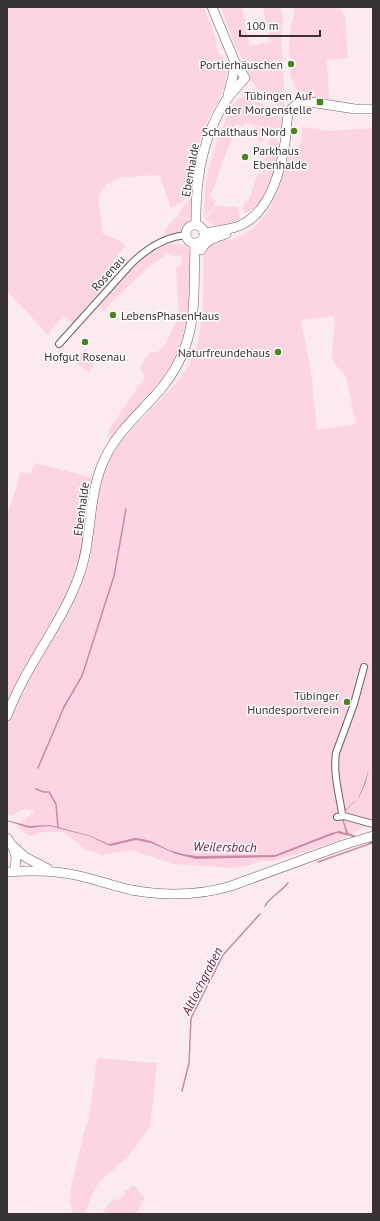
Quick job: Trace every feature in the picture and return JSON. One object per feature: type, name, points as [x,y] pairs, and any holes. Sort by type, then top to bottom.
[{"type":"street","points":[[212,7],[234,60]]},
{"type":"street","name":"Ebenhalde","points":[[226,100],[244,78],[234,60]]},
{"type":"street","name":"Ebenhalde","points":[[196,225],[202,157],[213,126],[226,100],[234,76],[234,60]]},
{"type":"street","points":[[195,259],[203,245],[213,238],[227,234],[248,221],[264,206],[274,185],[281,160],[289,113],[296,105],[305,102],[355,109],[373,109]]},
{"type":"street","points":[[196,225],[202,228],[204,233],[201,241],[195,243],[190,241],[186,235],[189,228],[196,225]]},
{"type":"street","points":[[204,233],[237,227]]},
{"type":"street","name":"Rosenau","points":[[59,344],[141,254],[158,243],[186,235]]},
{"type":"street","name":"Ebenhalde","points":[[7,716],[22,683],[65,608],[78,578],[87,550],[94,487],[105,458],[122,432],[164,384],[184,351],[193,316],[195,243]]},
{"type":"street","points":[[344,816],[342,813],[335,759],[354,704],[364,667]]},
{"type":"street","points":[[337,817],[344,816],[373,824]]},
{"type":"street","points":[[13,846],[16,860],[10,870],[55,872],[79,876],[124,888],[175,895],[218,890],[343,844],[373,836]]},
{"type":"street","points":[[7,838],[22,855],[55,872]]},
{"type":"shaded area","points":[[7,7],[203,7],[213,30],[219,54],[225,59],[227,69],[226,83],[208,119],[202,135],[196,153],[190,190],[183,202],[171,208],[160,175],[122,177],[108,183],[98,197],[103,234],[118,240],[126,246],[113,260],[119,269],[73,323],[63,316],[48,335],[7,291]]},
{"type":"shaded area","points":[[221,7],[242,7],[250,46],[270,42],[263,7],[280,7],[283,20],[281,41],[284,108],[259,90],[246,75],[243,67],[243,60],[235,46]]},
{"type":"shaded area","points":[[295,7],[337,7],[345,16],[348,58],[327,60],[329,101],[307,96],[298,91],[293,83],[290,74],[292,60],[289,53],[290,32]]},
{"type":"shaded area","points":[[245,96],[259,102],[283,119],[282,130],[274,131],[245,123],[243,127],[237,124],[210,197],[216,200],[213,208],[205,216],[205,190],[208,171],[218,138],[232,105],[238,99]]},
{"type":"shaded area","points":[[259,127],[269,132],[264,137],[262,142],[258,140],[259,136],[256,135],[257,133],[253,131],[254,128]]},
{"type":"shaded area","points":[[302,127],[329,131],[373,128],[373,824],[362,828],[338,841],[298,854],[272,861],[262,861],[233,868],[174,864],[131,850],[102,855],[85,849],[63,832],[44,832],[29,836],[17,827],[35,810],[21,810],[11,816],[7,813],[7,716],[78,578],[93,498],[116,440],[125,437],[172,388],[187,368],[194,355],[203,311],[204,251],[213,242],[229,240],[248,231],[258,224],[266,215],[277,193],[288,157],[297,152],[302,140]],"holes":[[[335,316],[332,358],[337,367],[346,376],[356,424],[317,430],[311,371],[301,320]]]},
{"type":"shaded area","points":[[271,138],[278,140],[278,155],[271,168],[263,174],[261,173],[263,170],[260,169],[269,145],[267,143]]},
{"type":"shaded area","points":[[275,167],[262,199],[251,211],[245,213],[243,209],[245,202],[248,203],[258,174],[265,175]]},
{"type":"shaded area","points":[[193,193],[192,220],[178,215]]},
{"type":"shaded area","points":[[215,206],[238,207],[240,218],[232,223],[222,226],[208,222],[205,219]]},
{"type":"shaded area","points":[[177,216],[191,221],[184,229],[166,235],[164,231]]},
{"type":"shaded area","points":[[171,244],[187,246],[190,252],[190,302],[185,340],[167,375],[109,441],[108,431],[145,377],[139,368],[150,352],[158,352],[166,343],[179,315],[176,268],[181,265],[182,255],[174,256],[169,253],[151,265],[112,302],[104,312],[99,306],[122,278],[140,261],[149,254]]},
{"type":"shaded area","points":[[85,349],[93,357],[93,367],[89,372],[74,361]]},
{"type":"shaded area","points":[[34,463],[93,478],[85,505],[82,544],[73,582],[59,616],[7,711],[7,515],[20,472],[31,474]]},
{"type":"shaded area","points":[[369,768],[366,782],[358,799],[365,781]]},
{"type":"shaded area","points":[[358,799],[344,812],[342,816],[348,833],[373,842],[373,844],[337,833],[275,857],[196,859],[176,854],[151,843],[136,840],[110,846],[89,836],[49,826],[29,828],[7,821],[29,826],[50,825],[88,835],[109,844],[135,838],[142,839],[151,841],[169,850],[196,856],[275,855],[331,833],[339,831],[346,833],[341,816],[343,812]]},
{"type":"shaded area","points":[[97,1058],[157,1063],[150,1127],[130,1154],[99,1182],[91,1195],[85,1214],[73,1214],[70,1202],[71,1188],[86,1125],[89,1120]]},
{"type":"shaded area","points":[[134,1185],[145,1199],[136,1214],[107,1214],[103,1211],[114,1199],[116,1201],[126,1194],[124,1191]]},
{"type":"waterway","points":[[38,768],[64,707],[82,676],[114,576],[126,509]]},
{"type":"waterway","points":[[36,789],[49,792],[56,804],[58,827]]},
{"type":"waterway","name":"Altlochgraben","points":[[318,862],[372,843]]},
{"type":"waterway","name":"Altlochgraben","points":[[265,906],[269,900],[288,883]]},
{"type":"waterway","name":"Altlochgraben","points":[[182,1091],[189,1063],[191,1018],[223,955],[260,914]]},
{"type":"place","name":"Portierhäuschen","points":[[291,64]]},
{"type":"place","name":"Tübingen Auf der Morgenstelle","points":[[320,102]]},
{"type":"place","name":"Schalthaus Nord","points":[[294,131]]},
{"type":"place","name":"Parkhaus Ebenhalde","points":[[245,157]]},
{"type":"place","name":"LebensPhasenHaus","points":[[113,315]]},
{"type":"place","name":"Hofgut Rosenau","points":[[85,342]]},
{"type":"place","name":"Naturfreundehaus","points":[[278,352]]},
{"type":"place","name":"Tübinger Hundesportverein","points":[[347,702]]},
{"type":"water label","name":"Weilersbach","points":[[225,847]]}]
